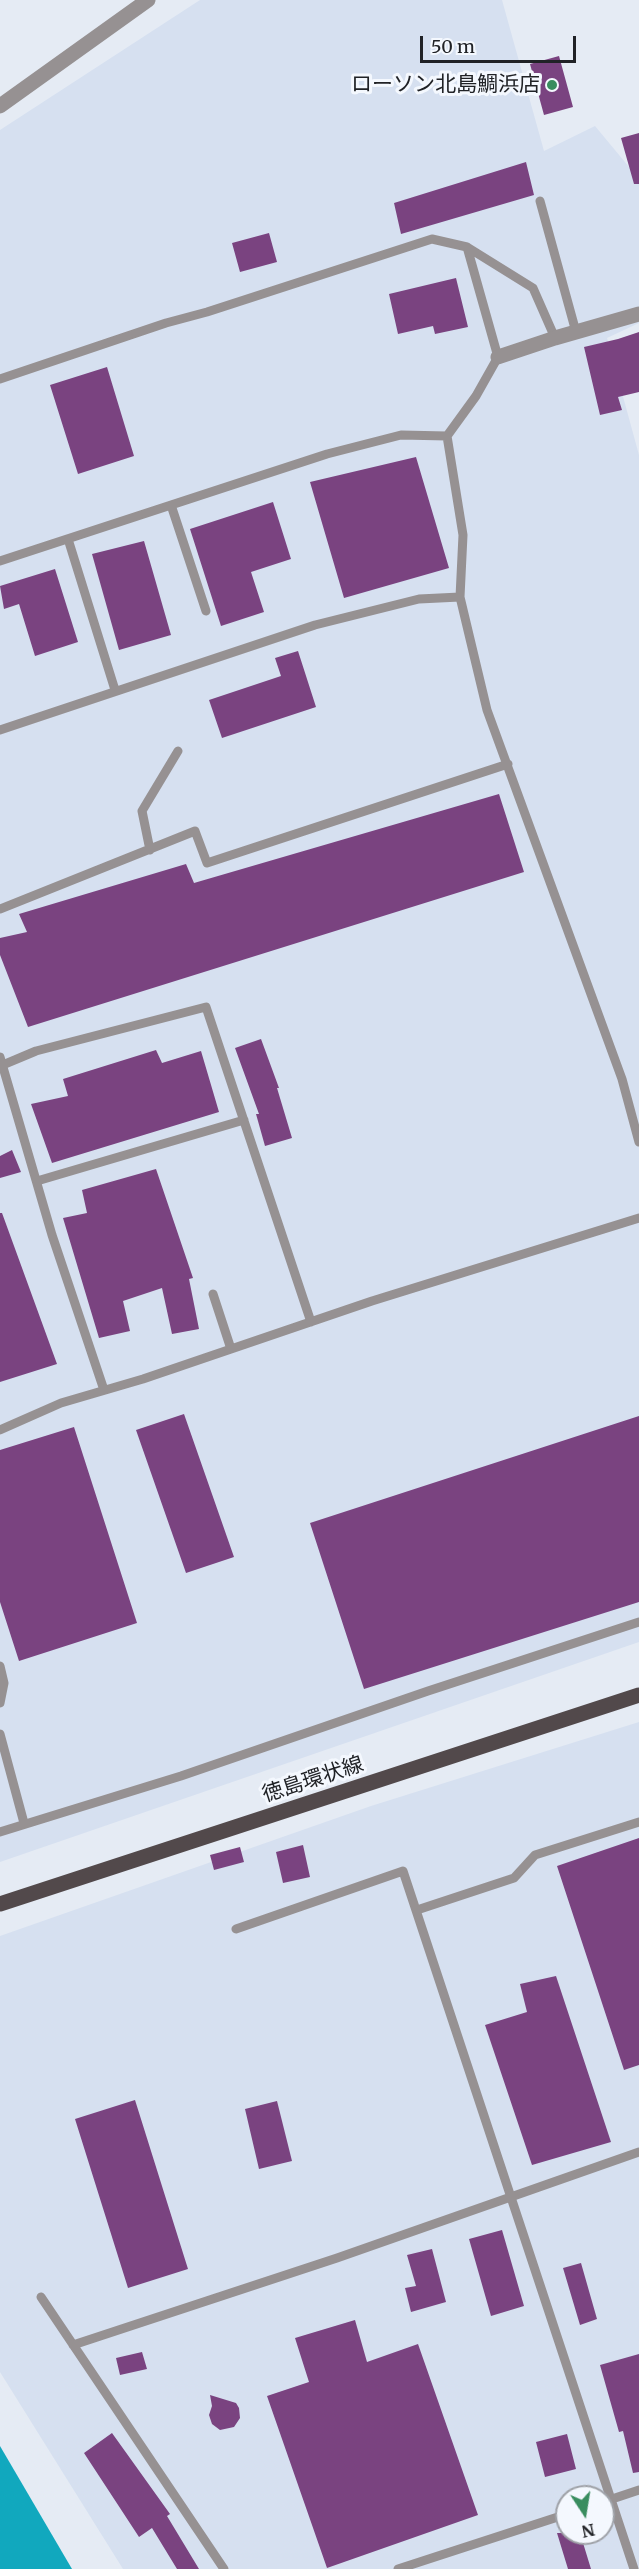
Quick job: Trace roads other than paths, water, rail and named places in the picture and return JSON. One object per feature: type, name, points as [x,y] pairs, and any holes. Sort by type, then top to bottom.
[{"type":"main road","name":"徳島環状線","points":[[0,1904],[639,1695]]},
{"type":"street","points":[[0,106],[148,0]]},
{"type":"street","points":[[498,357],[639,314]]},
{"type":"lane","points":[[540,201],[576,332]]},
{"type":"lane","points":[[0,379],[166,323],[207,312],[432,239],[467,246],[533,288],[555,338]]},
{"type":"lane","points":[[467,246],[498,357],[476,396],[447,436],[463,535],[460,597],[488,710],[622,1079],[639,1142]]},
{"type":"lane","points":[[0,561],[327,454],[401,435],[447,436]]},
{"type":"lane","points":[[171,506],[206,612]]},
{"type":"lane","points":[[68,539],[115,690]]},
{"type":"lane","points":[[0,730],[315,625],[419,599],[460,597]]},
{"type":"lane","points":[[150,850],[142,811],[178,751]]},
{"type":"lane","points":[[0,909],[195,831],[207,863],[508,764]]},
{"type":"lane","points":[[104,1390],[1,1062],[206,1007],[311,1322]]},
{"type":"lane","points":[[37,1181],[244,1120]]},
{"type":"lane","points":[[0,1430],[61,1403],[639,1218]]},
{"type":"lane","points":[[213,1294],[231,1349]]},
{"type":"lane","points":[[0,1832],[181,1776],[639,1622]]},
{"type":"lane","points":[[0,1666],[4,1683],[0,1703]]},
{"type":"lane","points":[[0,1734],[24,1823]]},
{"type":"lane","points":[[417,1910],[514,1878],[536,1855],[639,1822]]},
{"type":"lane","points":[[236,1929],[403,1870],[512,2196],[602,2485]]},
{"type":"lane","points":[[73,2345],[337,2258],[639,2152]]},
{"type":"lane","points":[[40,2297],[224,2569]]},
{"type":"lane","points":[[615,2498],[639,2490]]},
{"type":"lane","points":[[398,2569],[555,2518]]},
{"type":"lane","points":[[615,2521],[634,2569]]},
{"type":"water","points":[[0,2446],[72,2569],[0,2569]]},
{"type":"place","name":"ローソン北島鯛浜店","points":[[552,85]]}]
